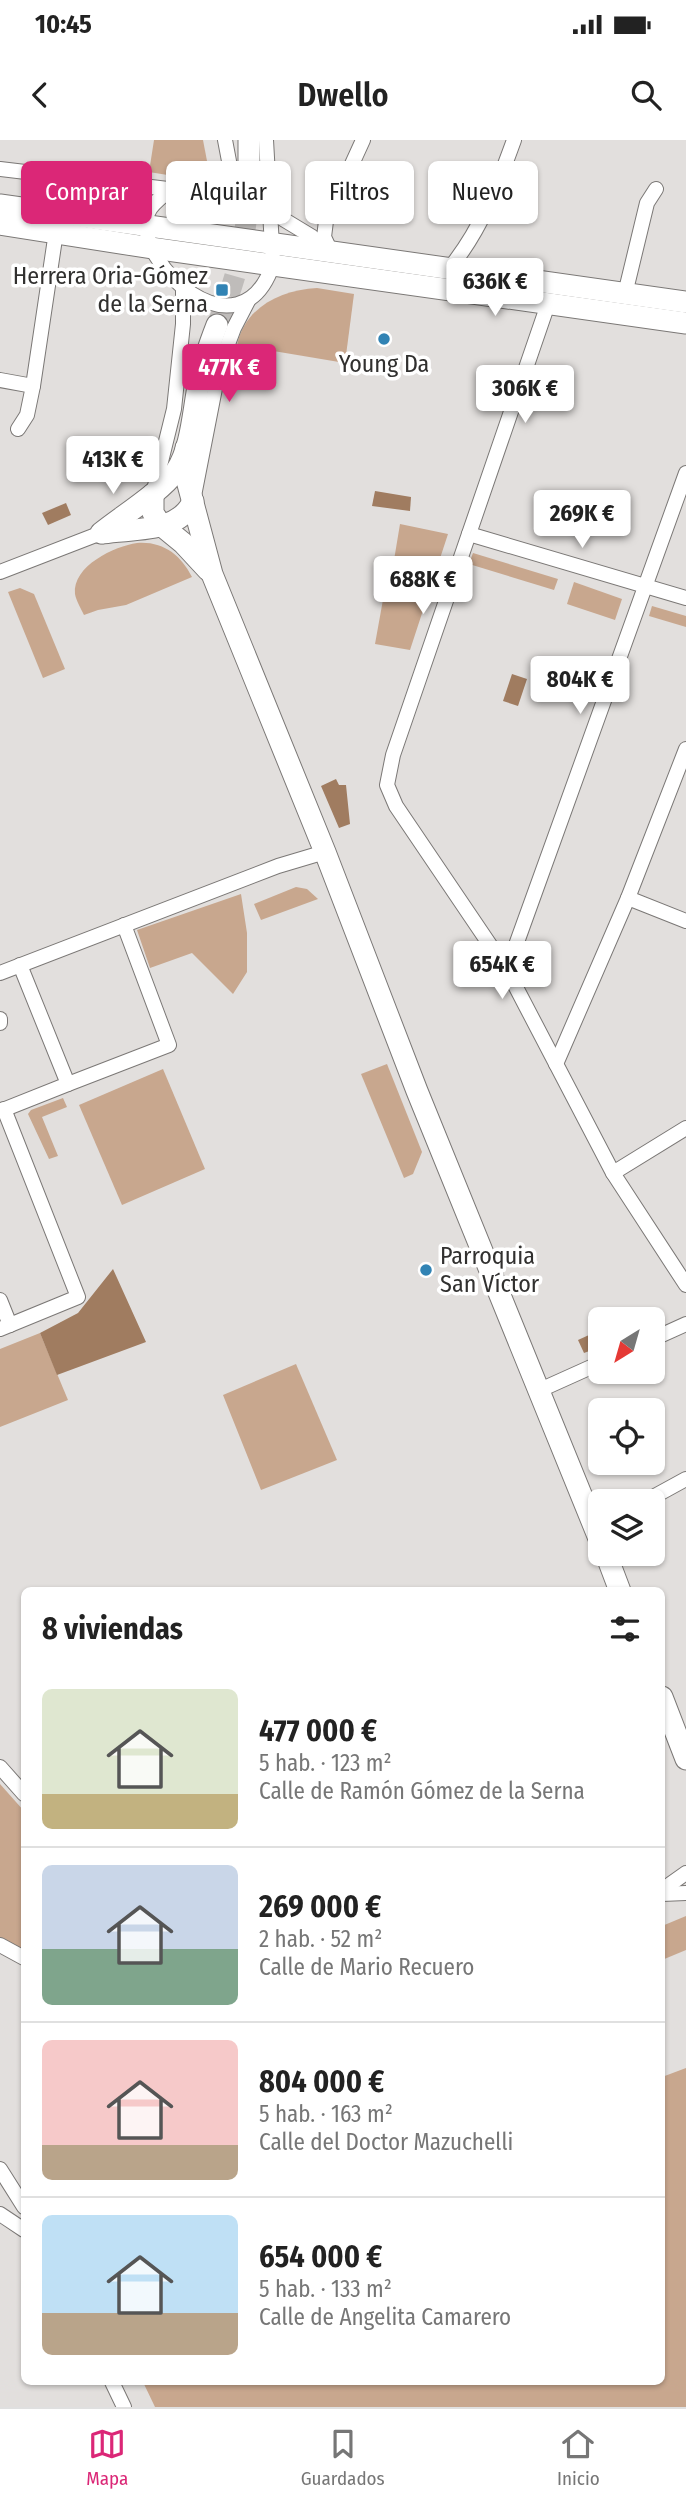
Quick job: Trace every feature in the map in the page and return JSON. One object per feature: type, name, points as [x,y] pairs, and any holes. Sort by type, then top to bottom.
[{"type":"street","points":[[225,140],[229,161]]},
{"type":"street","points":[[249,140],[249,161]]},
{"type":"street","points":[[266,140],[267,161]]},
{"type":"street","points":[[331,253],[324,237],[326,221],[363,140]]},
{"type":"street","points":[[449,269],[477,231],[494,195],[514,140]]},
{"type":"street","points":[[0,169],[166,190]]},
{"type":"street","points":[[625,294],[647,203],[656,190]]},
{"type":"street","points":[[166,194],[147,215],[152,248],[164,267],[196,298],[210,303],[236,304],[248,300]]},
{"type":"street","points":[[0,205],[147,226],[272,254],[548,304],[686,323]]},
{"type":"street","points":[[0,224],[152,248],[272,254],[331,253],[686,302]]},
{"type":"street","points":[[0,572],[101,533],[173,522],[190,508],[219,368],[248,300],[268,279],[272,254],[269,224]]},
{"type":"street","points":[[291,224],[331,253]]},
{"type":"street","points":[[18,429],[27,415],[33,386],[56,232]]},
{"type":"street","points":[[183,288],[184,324],[174,409],[153,494],[153,513],[161,525],[183,543],[212,575]]},
{"type":"street","points":[[548,304],[393,755],[387,785],[397,806],[507,971],[613,1174],[686,1285]]},
{"type":"street","points":[[217,325],[202,366],[186,448],[185,473],[212,575],[325,852],[416,1091],[588,1506]]},
{"type":"street","points":[[0,380],[33,386]]},
{"type":"street","points":[[101,533],[153,494],[175,472],[186,448]]},
{"type":"street","points":[[507,971],[686,473]]},
{"type":"street","points":[[469,534],[686,598]]},
{"type":"street","points":[[555,1064],[628,898],[686,749]]},
{"type":"street","points":[[0,973],[278,866],[325,852]]},
{"type":"street","points":[[628,898],[686,921]]},
{"type":"street","points":[[0,1300],[5,1327],[78,1297],[2,1110],[169,1045],[124,925]]},
{"type":"street","points":[[20,965],[68,1084]]},
{"type":"street","points":[[613,1174],[686,1128]]},
{"type":"street","points":[[665,1334],[686,1324]]},
{"type":"street","points":[[540,1390],[588,1368]]},
{"type":"street","points":[[665,1490],[686,1479]]},
{"type":"street","points":[[611,1566],[618,1587]]},
{"type":"street","points":[[665,1705],[686,1759]]},
{"type":"street","points":[[0,1767],[21,1791]]},
{"type":"street","points":[[665,1890],[686,1873]]},
{"type":"street","points":[[665,1892],[686,1893]]},
{"type":"street","points":[[0,1945],[21,1956]]},
{"type":"street","points":[[0,2169],[21,2202]]},
{"type":"street","points":[[0,2205],[21,2217]]},
{"type":"street","points":[[0,2214],[21,2229]]},
{"type":"street","points":[[113,2385],[124,2407]]},
{"type":"shaded area","points":[[154,140],[203,140],[207,161],[166,161],[166,175],[152,172]]},
{"type":"shaded area","points":[[317,288],[354,294],[345,363],[237,345],[248,320],[267,303],[290,292]]},
{"type":"shaded area","points":[[375,491],[411,497],[410,511],[372,506]]},
{"type":"shaded area","points":[[66,503],[71,515],[48,525],[42,513]]},
{"type":"shaded area","points":[[400,524],[448,534],[410,650],[375,644],[386,583],[418,588],[421,565],[394,560]]},
{"type":"shaded area","points":[[137,543],[155,544],[170,551],[177,556],[192,577],[126,605],[84,615],[75,594],[80,575],[87,566],[107,553]]},
{"type":"shaded area","points":[[473,553],[558,579],[554,590],[469,564]]},
{"type":"shaded area","points":[[574,582],[622,599],[615,620],[567,604]]},
{"type":"shaded area","points":[[20,588],[34,594],[65,669],[43,678],[8,592]]},
{"type":"shaded area","points":[[652,606],[686,616],[686,627],[649,616]]},
{"type":"shaded area","points":[[512,674],[527,679],[518,706],[503,701]]},
{"type":"shaded area","points":[[336,779],[339,785],[346,785],[350,824],[339,828],[321,786]]},
{"type":"shaded area","points":[[296,887],[307,889],[318,899],[261,920],[254,904]]},
{"type":"shaded area","points":[[241,894],[247,933],[247,972],[233,994],[192,953],[150,968],[137,930]]},
{"type":"shaded area","points":[[387,1064],[422,1152],[413,1174],[404,1178],[361,1074]]},
{"type":"shaded area","points":[[163,1069],[205,1169],[122,1205],[79,1105]]},
{"type":"shaded area","points":[[63,1098],[67,1107],[42,1117],[58,1156],[49,1159],[28,1114],[31,1110]]},
{"type":"shaded area","points":[[113,1269],[146,1342],[57,1375],[40,1333],[78,1313]]},
{"type":"shaded area","points":[[40,1333],[68,1400],[0,1427],[0,1349]]},
{"type":"shaded area","points":[[588,1335],[588,1352],[584,1353],[578,1340]]},
{"type":"shaded area","points":[[296,1364],[337,1460],[261,1490],[223,1395]]},
{"type":"shaded area","points":[[0,1784],[21,1808],[21,1956],[0,1945]]},
{"type":"shaded area","points":[[686,1916],[686,1950],[665,1959],[665,1925]]},
{"type":"shaded area","points":[[686,2068],[686,2407],[155,2407],[144,2385],[665,2385],[665,2076]]},
{"type":"tunnel","points":[[217,325],[230,292],[246,224]]},
{"type":"place","name":"Herrera Oria-Gómez de la Serna","points":[[222,290]]},
{"type":"place","name":"Young Da","points":[[384,339]]},
{"type":"place","name":"Parroquia San Víctor","points":[[426,1270]]}]
